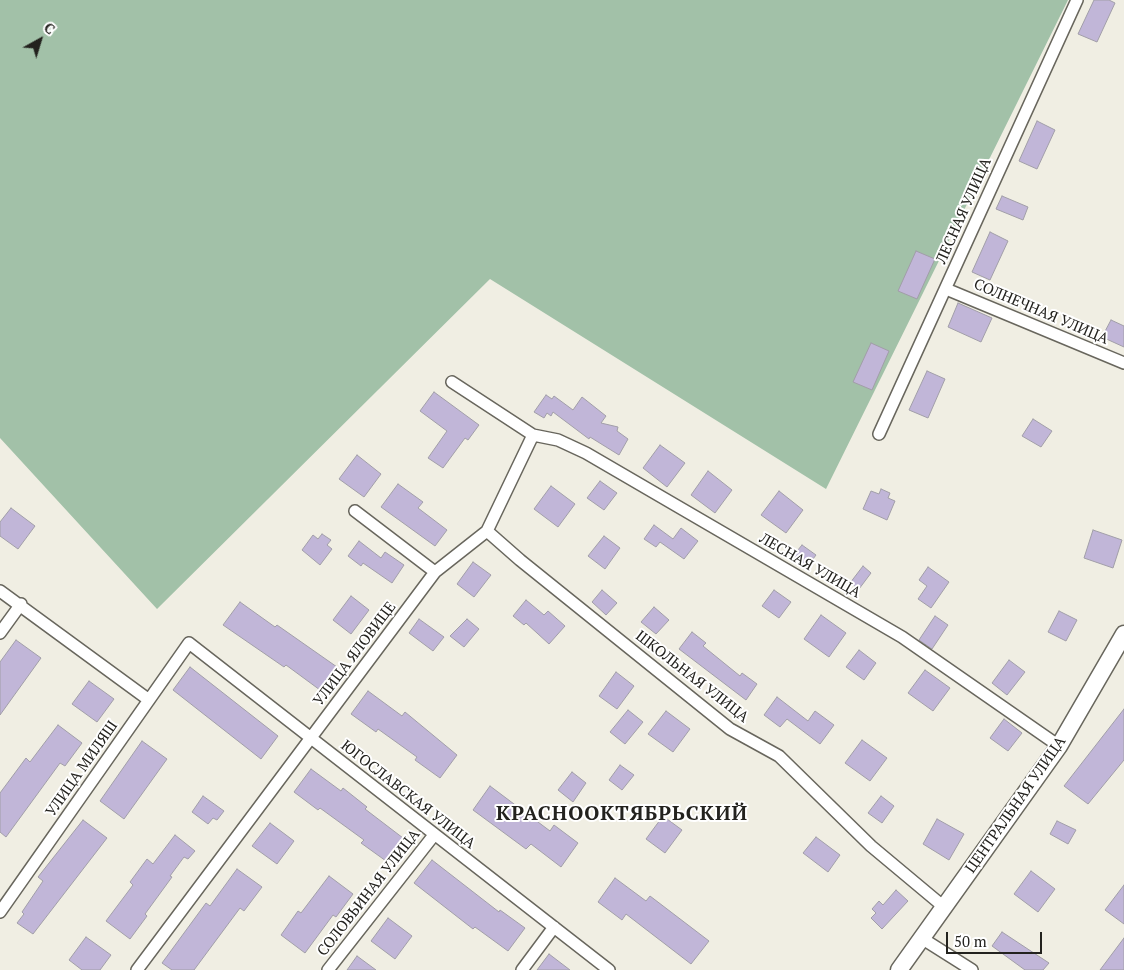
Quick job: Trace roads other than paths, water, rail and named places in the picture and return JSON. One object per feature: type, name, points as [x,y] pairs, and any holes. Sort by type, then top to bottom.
[{"type":"street","name":"ЛЕСНАЯ УЛИЦА","points":[[879,434],[1077,0]]},
{"type":"street","name":"СОЛНЕЧНАЯ УЛИЦА","points":[[946,289],[1124,363]]},
{"type":"street","points":[[452,382],[533,435]]},
{"type":"street","name":"ЛЕСНАЯ УЛИЦА","points":[[533,435],[558,440],[586,453],[902,637],[1059,746]]},
{"type":"street","name":"УЛИЦА ЯЛОВИЦЕ","points":[[137,970],[435,572],[487,531],[533,435]]},
{"type":"street","points":[[355,511],[435,572]]},
{"type":"street","name":"ШКОЛЬНАЯ УЛИЦА","points":[[487,531],[527,566],[730,729],[779,756],[871,846],[944,906]]},
{"type":"street","points":[[0,591],[149,700]]},
{"type":"street","points":[[0,633],[20,604]]},
{"type":"street","name":"ЦЕНТРАЛЬНАЯ УЛИЦА","points":[[899,970],[924,939],[944,906],[1059,746],[1124,634]]},
{"type":"street","name":"ЮГОСЛАВСКАЯ УЛИЦА","points":[[188,644],[609,970]]},
{"type":"street","name":"УЛИЦА МИЛЯШ","points":[[0,912],[188,644]]},
{"type":"street","name":"СОЛОВЬИНАЯ УЛИЦА","points":[[328,970],[434,834]]},
{"type":"street","points":[[522,970],[554,927]]},
{"type":"street","points":[[924,939],[972,970]]},
{"type":"district","name":"КРАСНООКТЯБРЬСКИЙ","points":[[622,814]]}]
